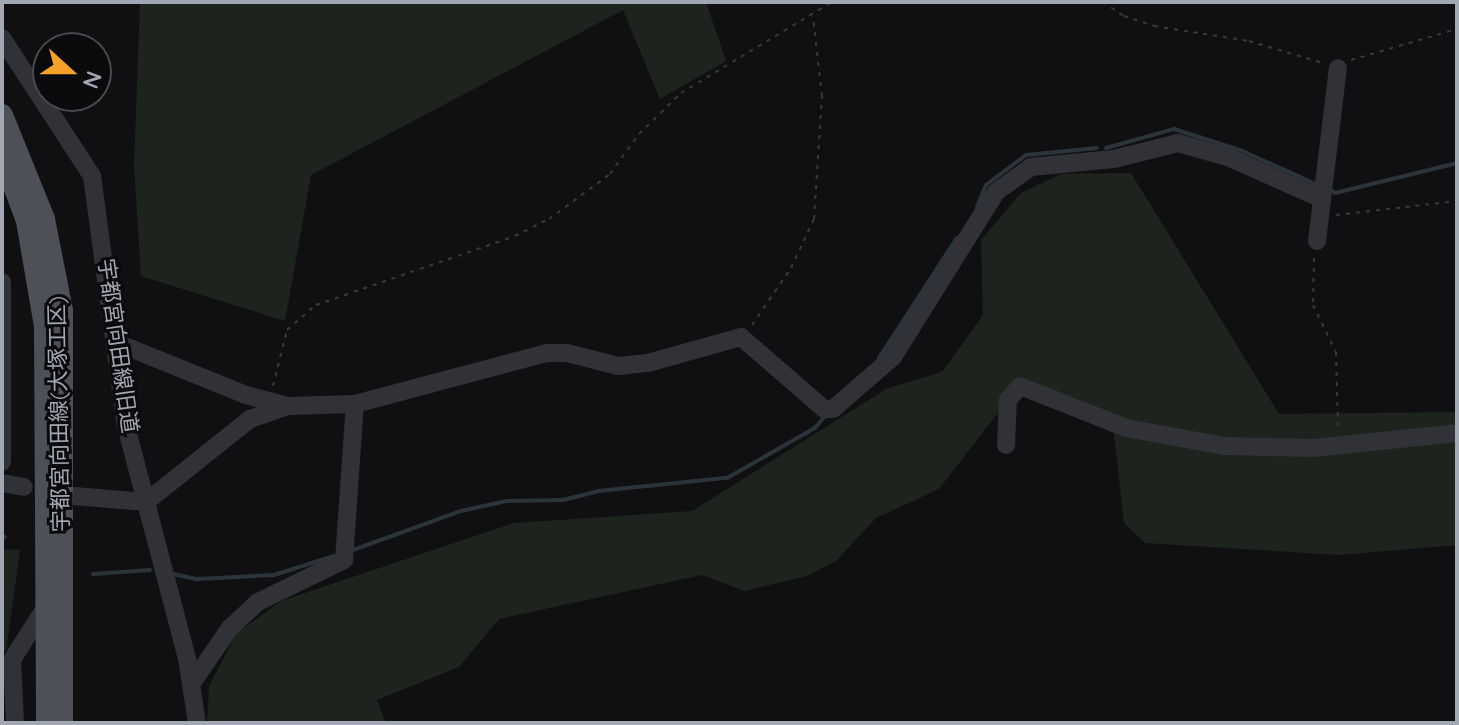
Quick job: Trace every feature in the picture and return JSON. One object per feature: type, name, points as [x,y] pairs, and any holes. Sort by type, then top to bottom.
[{"type":"main road","name":"宇都宮向田線(大塚工区)","points":[[2,115],[44,219],[62,311],[62,723]]},
{"type":"main road","name":"宇都宮向田線(大塚工区)","points":[[2,154],[27,221],[45,326],[43,611],[47,723]]},
{"type":"street","name":"宇都宮向田線旧道","points":[[2,38],[92,176],[126,426],[192,683],[197,723]]},
{"type":"street","points":[[1317,241],[1338,68]]},
{"type":"street","points":[[74,496],[146,502],[224,436],[250,419],[288,406],[355,404],[547,353],[633,365],[741,337],[824,409],[833,409],[893,357],[996,192],[1031,167],[1114,159],[1178,143],[1230,158],[1322,207]]},
{"type":"street","points":[[2,282],[2,462]]},
{"type":"street","points":[[115,342],[288,406]]},
{"type":"street","points":[[1006,445],[1008,400],[1020,386],[1158,436],[1257,448],[1338,446],[1457,433]]},
{"type":"street","points":[[192,683],[230,628],[258,602],[344,560],[355,404]]},
{"type":"street","points":[[2,483],[24,487]]},
{"type":"street","points":[[15,723],[12,660],[43,611]]},
{"type":"path","points":[[260,397],[277,383],[287,330],[316,305],[515,236],[549,219],[610,174],[639,134],[681,93],[774,32],[813,16],[832,2]]},
{"type":"path","points":[[1103,2],[1154,26],[1249,41],[1338,68],[1357,57],[1457,29]]},
{"type":"path","points":[[741,337],[783,281],[814,219],[822,96],[813,16]]},
{"type":"path","points":[[1322,207],[1382,214],[1457,201]]},
{"type":"path","points":[[1317,241],[1313,305],[1336,352],[1338,446]]},
{"type":"shaded area","points":[[140,2],[706,2],[726,61],[660,99],[623,10],[311,175],[285,321],[141,276],[134,166]]},
{"type":"shaded area","points":[[1131,173],[1279,414],[1457,412],[1457,545],[1339,555],[1145,543],[1124,523],[1113,425],[1015,391],[939,489],[876,518],[836,561],[807,576],[744,591],[702,575],[499,619],[459,667],[377,700],[386,723],[207,723],[209,686],[237,633],[281,601],[514,523],[692,511],[888,388],[942,372],[983,315],[981,240],[1021,193],[1061,174]]},
{"type":"shaded area","points":[[2,549],[20,550],[6,651],[2,651]]},
{"type":"waterway","points":[[1106,148],[1174,129],[1240,150],[1318,185]]},
{"type":"waterway","points":[[977,207],[986,185],[1026,155],[1097,148]]},
{"type":"waterway","points":[[1329,189],[1335,193],[1457,163]]},
{"type":"waterway","points":[[879,358],[957,238]]},
{"type":"waterway","points":[[353,550],[461,511],[507,501],[563,500],[598,491],[727,478],[815,428],[825,416]]},
{"type":"waterway","points":[[173,574],[197,579],[274,575],[334,556]]},
{"type":"waterway","points":[[93,574],[150,570]]}]
